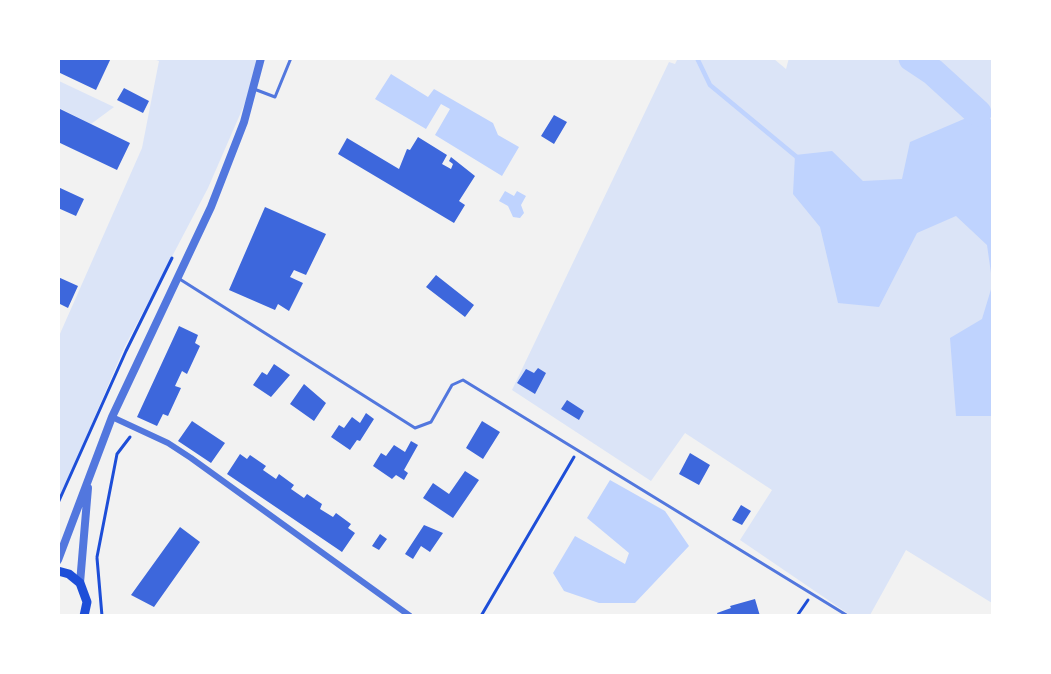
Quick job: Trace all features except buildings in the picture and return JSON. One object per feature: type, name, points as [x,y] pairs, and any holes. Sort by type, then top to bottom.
[{"type":"main road","points":[[58,571],[69,574],[80,583],[87,602],[84,615]]},
{"type":"street","points":[[58,560],[112,417],[211,207],[244,122],[261,58]]},
{"type":"street","points":[[112,417],[168,443],[191,458],[410,615]]},
{"type":"street","points":[[80,583],[89,477]]},
{"type":"lane","points":[[253,88],[275,97],[291,58]]},
{"type":"lane","points":[[177,277],[415,428],[430,422],[452,385],[463,380],[848,615]]},
{"type":"path","points":[[58,502],[126,351],[177,249]]},
{"type":"path","points":[[97,557],[117,454],[136,429]]},
{"type":"path","points":[[481,615],[578,450]]},
{"type":"path","points":[[797,615],[812,594]]},
{"type":"shaded area","points":[[678,58],[774,59],[786,69],[789,58],[992,59],[992,603],[906,550],[870,615],[850,615],[740,540],[772,490],[685,433],[651,481],[512,390],[669,62],[675,64]]},
{"type":"shaded area","points":[[153,59],[260,59],[255,80],[208,188],[124,348],[59,501],[59,336],[142,148],[159,61]]},
{"type":"shaded area","points":[[58,81],[114,107],[91,124],[59,108]]},
{"type":"water","points":[[391,74],[428,97],[434,89],[493,123],[498,135],[519,147],[502,176],[435,135],[450,109],[441,104],[426,129],[375,99]]},
{"type":"water","points":[[978,113],[992,120],[992,280],[987,245],[956,216],[917,233],[879,307],[838,303],[820,227],[793,194],[795,155],[832,151],[863,181],[902,179],[910,142]]},
{"type":"water","points":[[505,191],[514,196],[517,191],[526,196],[521,205],[524,213],[520,218],[513,217],[508,206],[499,201]]},
{"type":"water","points":[[992,286],[992,416],[956,416],[950,338],[982,319]]},
{"type":"water","points":[[610,480],[665,511],[689,546],[635,603],[599,603],[564,591],[553,573],[575,536],[625,564],[629,553],[587,518]]},
{"type":"waterway","points":[[697,58],[710,85],[798,158]]},
{"type":"waterway","points":[[912,58],[933,72],[978,113]]}]
